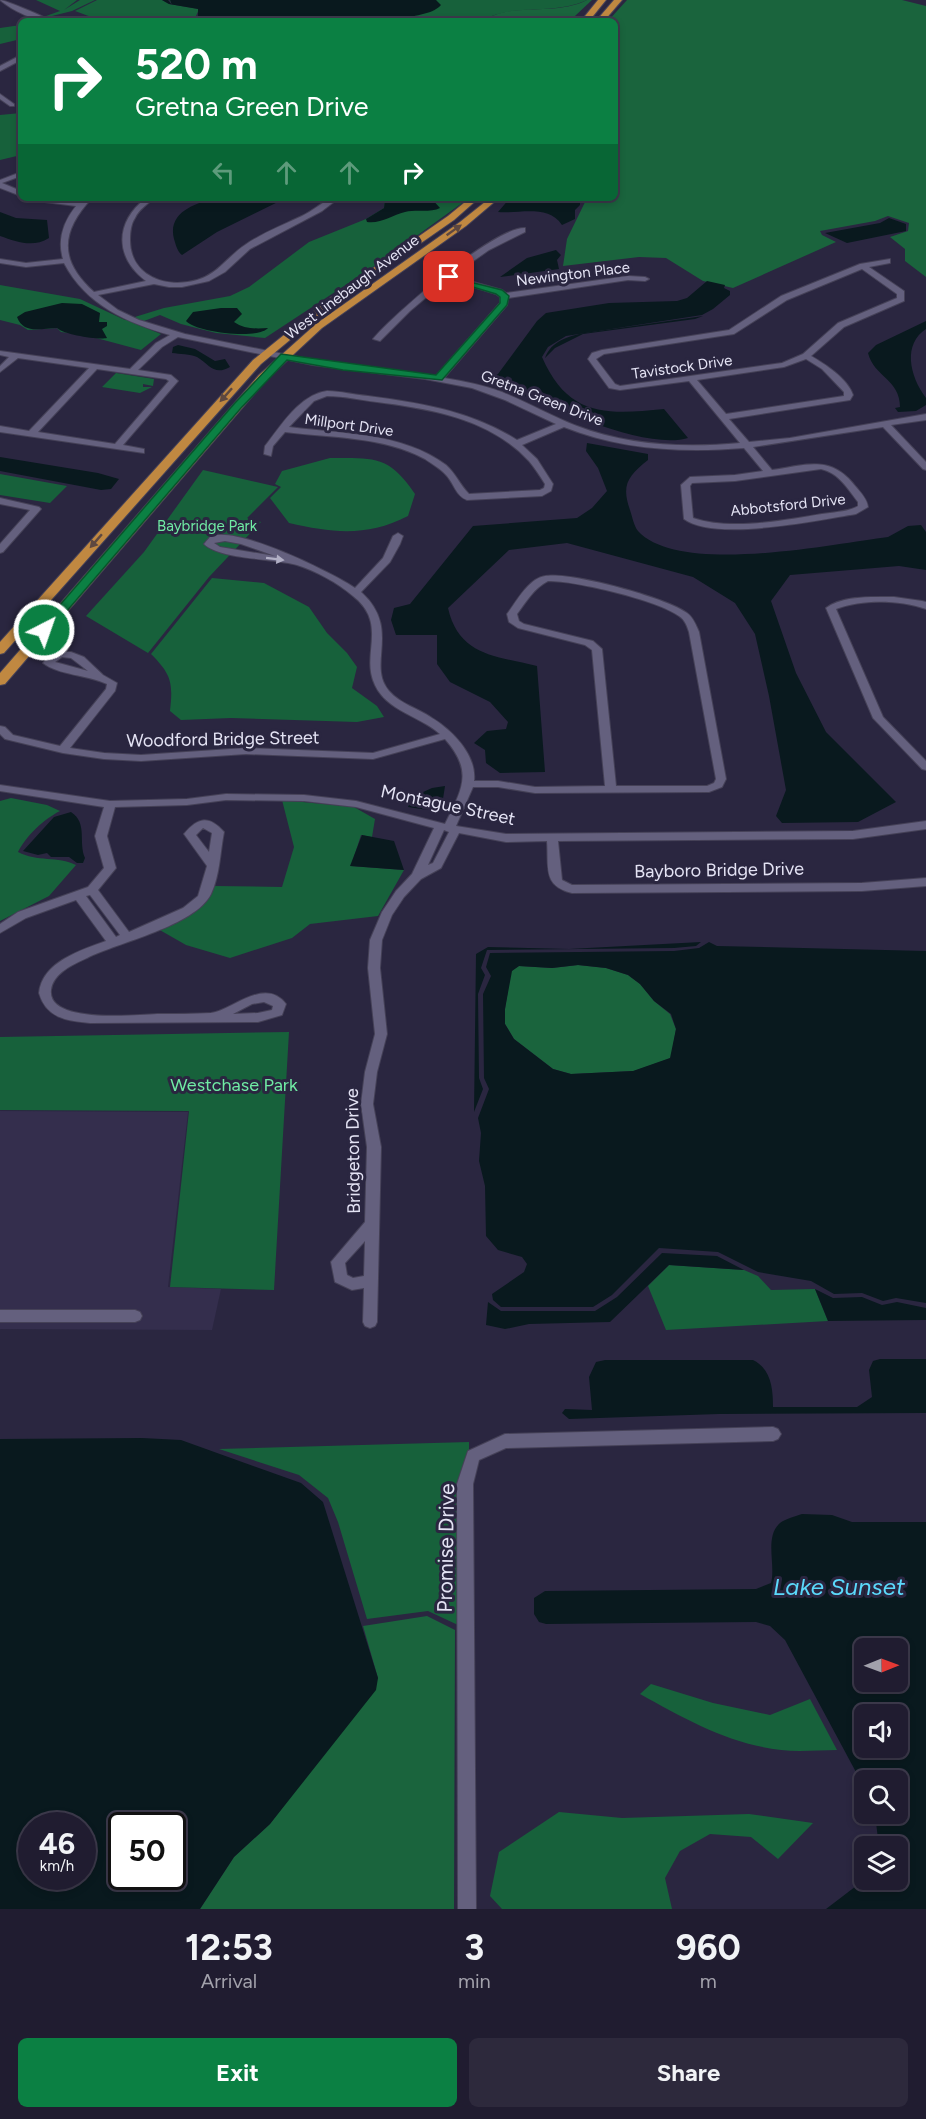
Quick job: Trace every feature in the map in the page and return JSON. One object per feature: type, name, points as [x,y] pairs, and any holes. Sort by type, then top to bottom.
[{"type":"main road","points":[[587,18],[602,0]]},
{"type":"main road","points":[[603,18],[618,0]]},
{"type":"main road","name":"West Linebaugh Avenue","points":[[0,650],[206,416],[269,351],[331,301],[451,218],[471,201]]},
{"type":"main road","name":"West Linebaugh Avenue","points":[[0,681],[237,406],[287,354],[347,305],[464,224],[491,201]]},
{"type":"street","points":[[3,0],[14,8],[40,18]]},
{"type":"street","points":[[0,11],[14,8]]},
{"type":"street","points":[[0,69],[18,59]]},
{"type":"street","points":[[0,96],[12,105]]},
{"type":"street","points":[[0,183],[18,175]]},
{"type":"street","points":[[0,183],[18,192]]},
{"type":"street","points":[[54,201],[80,204]]},
{"type":"street","points":[[0,261],[26,265],[66,261],[63,246],[67,227],[84,201]]},
{"type":"street","points":[[146,201],[132,213],[124,235],[128,255],[151,282]]},
{"type":"street","points":[[94,294],[151,282],[165,285],[187,284],[213,277],[224,270],[244,248],[330,201]]},
{"type":"street","points":[[377,339],[404,309],[501,239],[522,230]]},
{"type":"street","name":"Gretna Green Drive","points":[[66,261],[79,280],[105,305],[123,315],[175,334],[362,369],[439,378],[509,397],[563,424],[612,439],[646,445],[699,448],[747,445],[926,417]]},
{"type":"street","name":"Tavistock Drive","points":[[863,266],[902,293],[901,299],[841,326],[806,356],[761,370],[620,388],[612,386],[592,357],[602,352],[731,332],[746,326],[779,300],[863,266],[887,261]]},
{"type":"street","points":[[439,378],[504,303],[504,296],[485,286],[449,277]]},
{"type":"street","name":"Newington Place","points":[[504,296],[628,278],[645,279]]},
{"type":"street","name":"Gretna Green Drive","points":[[94,294],[122,308],[220,341]]},
{"type":"street","points":[[133,372],[154,349],[184,329]]},
{"type":"street","points":[[0,352],[168,377],[174,381],[117,447]]},
{"type":"street","points":[[0,370],[16,355]]},
{"type":"street","points":[[725,417],[842,400],[849,395],[825,367],[806,356]]},
{"type":"street","points":[[32,434],[96,366]]},
{"type":"street","name":"Abbotsford Drive","points":[[693,380],[770,474]]},
{"type":"street","name":"Millport Drive","points":[[268,454],[269,446],[284,429],[313,397],[331,394],[397,401],[444,410],[484,425],[518,443],[538,464],[549,484],[548,489],[542,492],[477,498],[461,493],[453,477],[441,466],[410,450],[389,444],[284,429]]},
{"type":"street","points":[[518,443],[563,424]]},
{"type":"street","points":[[885,424],[926,467]]},
{"type":"street","points":[[0,429],[141,451]]},
{"type":"street","name":"Abbotsford Drive","points":[[821,466],[831,467],[839,473],[863,502],[863,507],[856,511],[769,524],[705,526],[689,519],[685,484],[690,480],[770,474],[821,466]]},
{"type":"street","points":[[0,501],[36,510],[0,550]]},
{"type":"street","points":[[356,592],[368,582],[397,545],[398,536]]},
{"type":"street","points":[[297,562],[244,555],[214,548],[210,543],[216,538],[224,537],[254,545],[297,562],[356,592],[371,609],[377,622],[376,678],[385,695],[427,718],[448,735],[464,759],[469,784],[535,790],[709,789],[718,785],[721,779],[694,632],[682,613],[664,603],[557,577],[545,578],[538,582],[512,614],[514,622],[521,626],[589,643],[597,649],[611,789]]},
{"type":"street","points":[[244,555],[241,551],[242,547],[254,545]]},
{"type":"street","points":[[926,606],[908,599],[847,602],[831,608],[878,718],[926,767]]},
{"type":"street","points":[[63,750],[111,689],[112,683],[98,676]]},
{"type":"street","name":"Woodford Bridge Street","points":[[1,729],[9,737],[63,750],[141,758],[246,751],[373,756],[448,735]]},
{"type":"street","name":"Bridgeton Drive","points":[[370,1322],[374,1147],[368,1104],[371,1072],[381,1034],[374,968],[376,940],[386,915],[417,876],[429,850],[448,828],[469,784]]},
{"type":"street","name":"Montague Street","points":[[0,788],[110,804],[236,797],[304,798],[356,804],[448,828],[506,838],[853,836],[926,825]]},
{"type":"street","points":[[0,929],[22,915],[92,890],[110,868],[101,836],[110,804]]},
{"type":"street","name":"Bridgeton Drive","points":[[417,876],[437,865],[444,853],[448,828]]},
{"type":"street","name":"Bayboro Bridge Drive","points":[[552,839],[556,881],[563,887],[572,889],[862,887],[926,882]]},
{"type":"street","points":[[429,850],[444,853]]},
{"type":"street","points":[[213,866],[203,898],[171,921],[113,942],[58,967],[48,978],[44,990],[49,1003],[59,1013],[98,1018],[216,1017]]},
{"type":"street","points":[[92,890],[127,937]]},
{"type":"street","points":[[79,895],[113,942]]},
{"type":"street","points":[[99,922],[112,917]]},
{"type":"street","name":"Bridgeton Drive","points":[[371,1281],[352,1284],[340,1278],[338,1262],[372,1224]]},
{"type":"street","points":[[0,1316],[135,1316]]},
{"type":"street","name":"Promise Drive","points":[[467,1909],[465,1484],[473,1456],[505,1441],[773,1434]]},
{"type":"shaded area","points":[[0,1111],[188,1112],[168,1287],[221,1289],[212,1330],[0,1329]]},
{"type":"green space","points":[[36,0],[77,0],[64,10],[80,0],[95,0],[72,11],[40,18],[60,11]]},
{"type":"green space","points":[[97,0],[162,0],[169,4],[199,9],[196,16],[210,18],[94,18],[75,11]]},
{"type":"green space","points":[[170,0],[587,0],[574,5],[507,12],[488,18],[222,18],[202,15],[202,7],[171,3]]},
{"type":"green space","points":[[592,0],[575,16],[576,18],[488,18],[507,12],[574,5]]},
{"type":"green space","points":[[627,0],[902,0],[926,6],[926,277],[905,261],[905,249],[890,237],[908,231],[909,223],[888,216],[875,221],[820,231],[822,235],[836,242],[733,288],[703,281],[666,258],[639,257],[563,266],[567,239],[586,201],[618,201],[618,18],[611,18]]},
{"type":"green space","points":[[18,25],[18,40],[0,44],[0,28]]},
{"type":"green space","points":[[18,113],[18,156],[0,160],[0,115]]},
{"type":"green space","points":[[385,201],[465,201],[382,261],[265,338],[216,333],[181,324],[160,315],[136,324],[161,334],[141,350],[85,335],[61,332],[57,328],[28,330],[20,325],[0,320],[0,285],[80,299],[125,320],[164,308],[230,296],[249,287],[309,242],[366,219],[384,208]]},
{"type":"green space","points":[[116,373],[154,379],[153,386],[143,384],[143,387],[152,387],[140,393],[102,387]]},
{"type":"green space","points":[[330,458],[369,459],[388,465],[406,481],[415,494],[408,516],[378,527],[350,531],[335,531],[289,523],[270,498],[281,487],[275,484],[282,471]]},
{"type":"green space","name":"Baybridge Park","points":[[203,470],[278,487],[247,518],[261,522],[209,577],[148,653],[86,616],[144,552]]},
{"type":"green space","points":[[0,474],[67,486],[50,503],[0,495]]},
{"type":"green space","points":[[212,578],[264,583],[309,607],[327,633],[357,667],[352,688],[377,706],[384,717],[357,722],[231,718],[181,720],[170,711],[171,686],[167,674],[151,654]]},
{"type":"green space","points":[[11,798],[47,805],[60,811],[36,828],[18,852],[76,865],[49,896],[0,921],[0,801]]},
{"type":"green space","points":[[282,800],[354,807],[375,819],[372,837],[361,835],[351,866],[404,870],[378,916],[310,924],[292,938],[230,958],[186,945],[158,929],[174,923],[207,900],[213,886],[282,887],[294,847]]},
{"type":"green space","points":[[578,965],[606,968],[628,975],[670,1014],[676,1029],[671,1058],[634,1071],[571,1074],[553,1069],[514,1039],[505,1024],[511,971],[519,966],[552,968]]},
{"type":"green space","name":"Westchase Park","points":[[289,1032],[274,1290],[170,1287],[189,1111],[0,1110],[0,1037]]},
{"type":"green space","points":[[669,1265],[744,1270],[758,1276],[771,1290],[815,1289],[828,1321],[666,1330],[648,1286]]},
{"type":"green space","points":[[469,1442],[469,1452],[458,1484],[458,1625],[428,1611],[367,1619],[338,1522],[328,1498],[299,1475],[219,1449]]},
{"type":"green space","points":[[427,1616],[455,1630],[454,1909],[200,1909],[234,1857],[270,1824],[378,1678],[363,1626]]},
{"type":"green space","points":[[651,1684],[713,1703],[770,1715],[810,1699],[837,1750],[781,1750],[725,1736],[640,1694]]},
{"type":"green space","points":[[559,1812],[622,1818],[749,1814],[813,1823],[778,1859],[751,1837],[710,1834],[680,1851],[665,1878],[672,1909],[502,1909],[490,1896],[499,1852]]},
{"type":"water","points":[[170,0],[436,0],[441,5],[427,13],[407,18],[198,18],[198,9],[172,4]]},
{"type":"water","points":[[206,201],[280,201],[217,232],[182,255],[174,239],[175,222],[185,210]]},
{"type":"water","points":[[385,201],[434,201],[440,208],[409,211],[382,221],[367,222],[366,219],[384,208]]},
{"type":"water","points":[[507,201],[580,201],[580,205],[575,210],[575,219],[562,225],[556,218],[541,212],[498,212]]},
{"type":"water","points":[[0,212],[16,218],[47,220],[49,238],[31,243],[0,236]]},
{"type":"water","points":[[889,218],[906,224],[906,231],[847,243],[825,233],[880,223]]},
{"type":"water","points":[[556,250],[561,255],[557,260],[559,269],[500,277],[527,258]]},
{"type":"water","points":[[707,281],[725,285],[724,288],[730,291],[730,295],[702,315],[566,336],[548,347],[542,357],[552,377],[577,401],[591,408],[607,411],[664,409],[688,438],[668,440],[616,431],[487,380],[498,374],[537,321],[546,313],[609,303],[677,301],[687,298]]},
{"type":"water","points":[[62,303],[82,304],[100,313],[99,322],[107,322],[107,326],[102,329],[107,338],[67,333],[57,328],[29,328],[20,323],[17,317],[25,312]]},
{"type":"water","points":[[237,308],[242,314],[234,322],[242,326],[268,328],[252,334],[227,333],[201,328],[186,321],[193,312]]},
{"type":"water","points":[[703,316],[583,334],[555,348],[545,358],[556,343],[572,336],[584,333]]},
{"type":"water","points":[[926,321],[926,329],[914,343],[911,360],[912,370],[926,398],[926,405],[916,411],[898,412],[895,408],[900,407],[896,390],[876,368],[868,353],[876,345]]},
{"type":"water","points":[[178,345],[195,349],[215,361],[225,359],[230,367],[216,370],[197,357],[172,353],[173,347]]},
{"type":"water","points":[[587,443],[648,454],[648,460],[635,471],[626,487],[627,501],[634,524],[638,531],[658,544],[686,552],[720,555],[795,550],[888,537],[908,526],[921,525],[926,532],[926,570],[899,566],[790,575],[771,601],[796,673],[826,732],[896,802],[858,822],[782,823],[776,816],[786,790],[769,696],[755,634],[735,603],[693,577],[567,543],[509,550],[448,608],[453,624],[470,645],[494,656],[537,666],[545,772],[500,773],[486,763],[485,750],[474,743],[487,731],[506,729],[508,722],[490,702],[450,682],[437,664],[437,635],[396,635],[391,620],[394,608],[410,604],[473,526],[577,518],[592,508],[607,491],[598,468],[586,451]]},
{"type":"water","points":[[0,457],[98,473],[119,479],[111,489],[101,490],[0,471]]},
{"type":"water","points":[[445,786],[441,812],[408,807],[412,797],[432,788]]},
{"type":"water","points":[[71,812],[76,816],[81,827],[85,858],[83,863],[77,863],[69,857],[51,857],[47,853],[38,855],[23,851],[54,817]]},
{"type":"water","points":[[362,835],[394,841],[404,870],[350,866]]},
{"type":"water","points":[[701,942],[696,946],[674,948],[487,950],[481,968],[485,975],[478,994],[479,1078],[483,1089],[474,1112],[476,954],[488,947],[569,949]]},
{"type":"water","points":[[709,942],[717,946],[926,951],[926,1303],[896,1298],[883,1301],[862,1293],[834,1294],[811,1281],[758,1272],[718,1252],[659,1248],[612,1295],[593,1307],[501,1307],[493,1300],[492,1294],[524,1272],[527,1264],[522,1257],[498,1250],[486,1236],[485,1186],[479,1161],[481,1133],[478,1118],[489,1089],[484,1078],[483,994],[491,976],[486,967],[490,953],[674,951],[699,948]],"holes":[[[578,965],[606,968],[628,975],[671,1014],[676,1029],[670,1058],[633,1071],[571,1074],[553,1069],[514,1039],[505,1024],[505,1009],[512,971],[519,966],[552,968]]]},
{"type":"water","points":[[662,1253],[717,1256],[744,1270],[669,1265],[610,1322],[529,1324],[505,1329],[486,1325],[488,1302],[501,1311],[595,1311],[617,1297]]},
{"type":"water","points":[[815,1289],[833,1298],[862,1297],[882,1305],[897,1302],[926,1308],[926,1320],[828,1321]]},
{"type":"water","points":[[926,1359],[926,1413],[719,1414],[569,1419],[562,1413],[565,1409],[592,1410],[589,1377],[596,1362],[605,1360],[753,1360],[764,1368],[770,1380],[773,1407],[857,1407],[872,1397],[869,1370],[873,1361]]},
{"type":"water","points":[[0,1439],[181,1440],[301,1483],[323,1502],[378,1678],[376,1690],[270,1824],[234,1857],[200,1909],[0,1909]]},
{"type":"water","name":"Lake Sunset","points":[[802,1514],[832,1515],[852,1522],[926,1522],[926,1909],[826,1909],[854,1888],[854,1890],[908,1890],[908,1836],[878,1836],[876,1824],[908,1824],[908,1770],[855,1770],[785,1640],[770,1626],[756,1622],[546,1624],[539,1622],[534,1614],[534,1598],[545,1591],[756,1589],[771,1583],[771,1543],[775,1529],[788,1519]]},
{"type":"route","points":[[44,630],[237,406],[285,356],[343,367],[439,378],[504,303],[504,296],[499,292],[449,277]]}]
